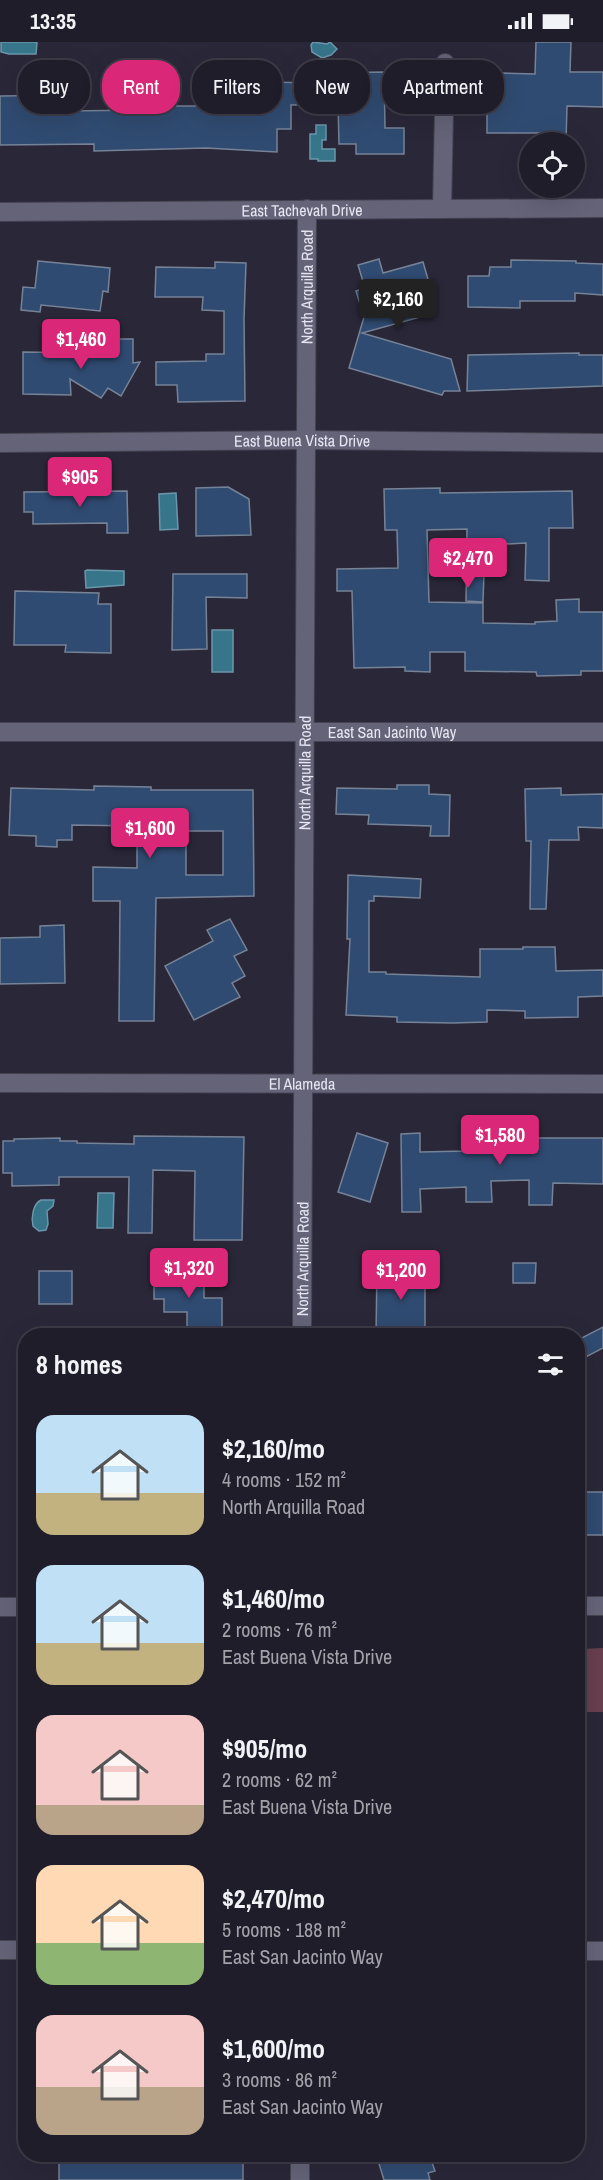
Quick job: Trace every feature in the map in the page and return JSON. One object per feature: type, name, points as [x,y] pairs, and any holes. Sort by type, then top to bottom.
[{"type":"street","points":[[442,209],[444,114]]},
{"type":"street","name":"East Tachevah Drive","points":[[0,213],[603,207]]},
{"type":"street","name":"North Arquilla Road","points":[[302,1328],[307,209]]},
{"type":"street","name":"East Buena Vista Drive","points":[[0,443],[305,440],[603,443]]},
{"type":"street","name":"East San Jacinto Way","points":[[0,732],[304,734],[603,732]]},
{"type":"street","name":"El Alameda","points":[[0,1083],[603,1084]]},
{"type":"street","points":[[585,1606],[603,1606]]},
{"type":"street","points":[[0,1607],[18,1607]]},
{"type":"street","points":[[0,1950],[18,1950]]},
{"type":"street","points":[[585,1951],[603,1951]]},
{"type":"street","points":[[300,2162],[300,2180]]},
{"type":"shaded area","points":[[603,1648],[603,1712],[585,1712],[585,1649]]},
{"type":"water","points":[[1,42],[37,42],[36,54],[1,52]]},
{"type":"water","points":[[313,42],[327,44],[330,42],[337,49],[331,55],[322,58],[312,52]]},
{"type":"water","points":[[316,125],[326,125],[326,140],[322,140],[322,149],[335,149],[335,161],[310,159],[310,134],[316,134]]},
{"type":"water","points":[[176,493],[178,529],[160,530],[159,494]]},
{"type":"water","points":[[85,571],[124,571],[124,585],[86,588]]},
{"type":"water","points":[[212,630],[233,630],[233,672],[212,672]]},
{"type":"water","points":[[98,1193],[114,1193],[113,1228],[97,1228]]},
{"type":"water","points":[[41,1200],[54,1200],[53,1206],[47,1211],[46,1230],[39,1231],[33,1226],[32,1219],[34,1208]]},
{"type":"building","points":[[536,42],[571,42],[570,72],[603,72],[603,107],[567,106],[566,132],[487,133],[487,114],[504,114],[504,73],[535,74]]},
{"type":"building","points":[[370,72],[382,72],[382,114],[385,114],[385,128],[404,128],[404,154],[356,154],[356,144],[339,144],[338,114],[370,114]]},
{"type":"building","points":[[282,82],[294,83],[294,105],[291,105],[291,129],[277,129],[277,152],[206,148],[94,151],[94,144],[0,145],[0,96],[18,96],[18,114],[90,114],[90,111],[102,111],[102,114],[180,114],[180,106],[192,106],[192,114],[282,114]]},
{"type":"building","points":[[379,259],[383,273],[423,262],[434,300],[421,303],[424,316],[362,333],[451,359],[460,391],[444,391],[442,395],[349,368],[364,317],[356,291],[365,288],[358,265]]},
{"type":"building","points":[[511,260],[576,261],[576,263],[603,264],[603,295],[575,293],[575,301],[520,301],[520,308],[468,307],[468,276],[489,276],[490,267],[511,267]]},
{"type":"building","points":[[38,261],[110,268],[108,292],[103,291],[100,311],[41,305],[40,312],[21,310],[23,287],[35,288]]},
{"type":"building","points":[[215,262],[246,263],[245,401],[178,402],[177,385],[156,385],[156,362],[206,361],[206,354],[224,354],[224,311],[202,310],[203,297],[155,297],[156,267],[215,268]]},
{"type":"building","points":[[97,339],[133,339],[133,363],[140,362],[121,396],[108,388],[101,398],[70,379],[71,395],[23,394],[23,352],[96,353]]},
{"type":"building","points":[[579,353],[579,355],[603,355],[603,386],[467,391],[468,355]]},
{"type":"building","points":[[228,487],[249,499],[251,535],[196,536],[196,488]]},
{"type":"building","points":[[440,488],[440,493],[572,491],[573,528],[549,528],[549,581],[525,580],[526,543],[485,545],[483,602],[466,601],[467,529],[427,530],[429,602],[483,603],[483,623],[535,624],[535,622],[557,621],[556,600],[579,599],[579,612],[603,612],[603,671],[581,671],[581,675],[537,676],[536,672],[465,671],[465,652],[430,652],[430,672],[405,671],[405,667],[354,668],[352,591],[337,591],[337,569],[398,568],[397,530],[385,530],[384,489]]},
{"type":"building","points":[[127,491],[128,533],[107,533],[107,523],[33,524],[33,512],[24,512],[24,492]]},
{"type":"building","points":[[173,574],[247,574],[247,598],[206,597],[207,649],[172,650]]},
{"type":"building","points":[[15,591],[99,593],[98,604],[111,604],[111,653],[65,652],[66,645],[14,645]]},
{"type":"building","points":[[397,785],[429,785],[429,794],[450,795],[449,836],[430,836],[431,826],[368,824],[369,815],[336,814],[337,788],[397,789]]},
{"type":"building","points":[[94,786],[151,787],[151,790],[253,790],[254,896],[156,898],[154,1021],[119,1021],[120,901],[93,901],[93,867],[137,868],[137,826],[72,825],[72,840],[57,840],[57,847],[36,846],[36,836],[9,835],[11,788],[94,790]],"holes":[[[186,831],[223,831],[223,875],[186,875]]]},
{"type":"building","points":[[561,788],[561,795],[603,794],[603,828],[578,827],[579,840],[549,840],[546,909],[530,909],[531,841],[526,841],[525,789]]},
{"type":"building","points":[[348,875],[421,879],[420,898],[374,896],[374,901],[369,901],[369,972],[480,977],[480,949],[555,947],[556,971],[603,970],[603,996],[578,997],[578,1017],[525,1018],[525,1011],[487,1010],[487,1022],[452,1023],[397,1022],[397,1017],[346,1015],[350,939],[347,939]]},
{"type":"building","points":[[230,919],[247,950],[234,956],[245,976],[232,983],[240,997],[194,1020],[165,966],[213,941],[207,930]]},
{"type":"building","points":[[64,925],[65,983],[0,984],[0,938],[40,937],[40,926]]},
{"type":"building","points":[[357,1133],[388,1143],[370,1202],[338,1192]]},
{"type":"building","points":[[420,1133],[420,1152],[465,1151],[465,1134],[509,1134],[509,1138],[603,1138],[603,1184],[553,1183],[552,1205],[529,1205],[529,1180],[491,1181],[492,1202],[466,1202],[466,1187],[420,1189],[421,1212],[402,1212],[401,1134]]},
{"type":"building","points":[[134,1136],[244,1137],[242,1240],[194,1240],[195,1171],[153,1170],[152,1233],[128,1233],[129,1177],[59,1177],[59,1185],[12,1186],[12,1173],[3,1173],[3,1141],[60,1138],[60,1141],[77,1141],[77,1143],[134,1144]]},
{"type":"building","points":[[513,1263],[536,1263],[535,1283],[513,1283]]},
{"type":"building","points":[[154,1267],[204,1267],[204,1298],[222,1298],[222,1328],[187,1328],[187,1312],[164,1312],[164,1299],[154,1299]]},
{"type":"building","points":[[377,1267],[425,1268],[425,1328],[376,1328]]},
{"type":"building","points":[[39,1271],[72,1271],[72,1304],[39,1304]]},
{"type":"building","points":[[603,1327],[603,1348],[585,1357],[585,1336]]},
{"type":"building","points":[[585,1492],[603,1492],[603,1535],[585,1535]]},
{"type":"building","points":[[59,2162],[243,2162],[243,2180],[59,2180]]},
{"type":"building","points":[[378,2162],[432,2162],[435,2171],[428,2173],[430,2180],[384,2180]]}]
